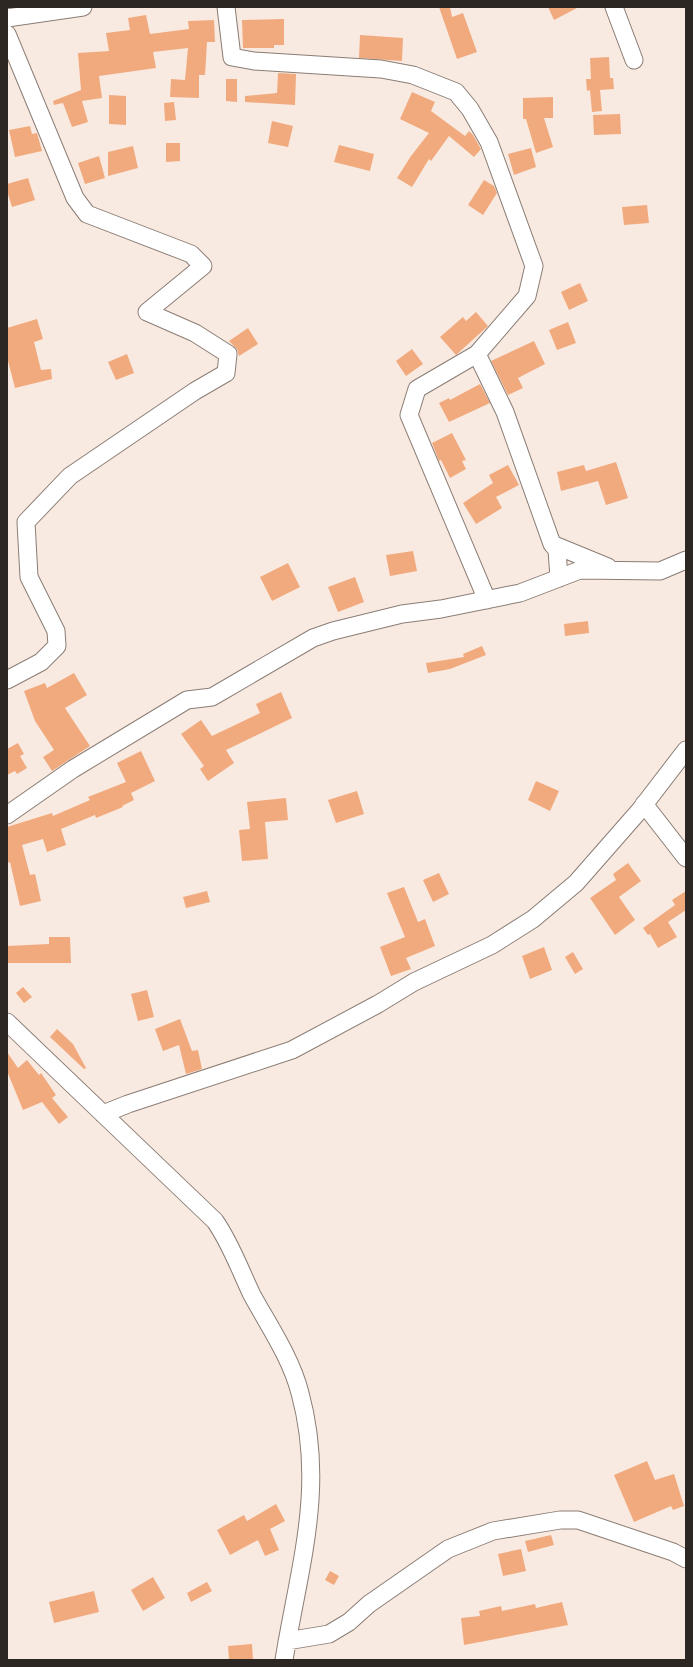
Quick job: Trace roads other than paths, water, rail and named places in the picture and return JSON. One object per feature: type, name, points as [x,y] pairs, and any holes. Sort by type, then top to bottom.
[{"type":"street","points":[[7,18],[83,7]]},
{"type":"street","points":[[226,7],[232,57],[254,61],[381,69],[413,75],[456,92],[470,109],[489,142],[534,266],[527,296],[477,354],[417,389],[410,414],[487,600]]},
{"type":"street","points":[[614,7],[634,60]]},
{"type":"street","points":[[7,34],[75,198],[87,214],[191,254],[203,266],[147,312],[195,333],[228,354],[226,373],[194,391],[70,476],[26,522],[29,578],[56,631],[57,646],[41,662],[7,680]]},
{"type":"street","points":[[477,354],[505,412],[552,544],[557,550],[559,578]]},
{"type":"street","points":[[552,544],[617,570]]},
{"type":"street","points":[[7,815],[73,769],[187,700],[212,697],[313,638],[333,630],[402,614],[440,610],[520,593],[580,570],[660,571],[686,560]]},
{"type":"street","points":[[103,1114],[292,1050],[378,1004],[414,982],[492,945],[533,919],[576,883],[644,804],[686,750]]},
{"type":"street","points":[[644,804],[686,858]]},
{"type":"street","points":[[7,1022],[215,1221],[223,1232],[252,1293],[281,1348],[300,1392],[309,1444],[312,1482],[303,1568],[284,1660]]},
{"type":"street","points":[[287,1641],[328,1634],[349,1622],[369,1604],[448,1549],[493,1531],[560,1520],[578,1520],[673,1552],[686,1559]]}]
